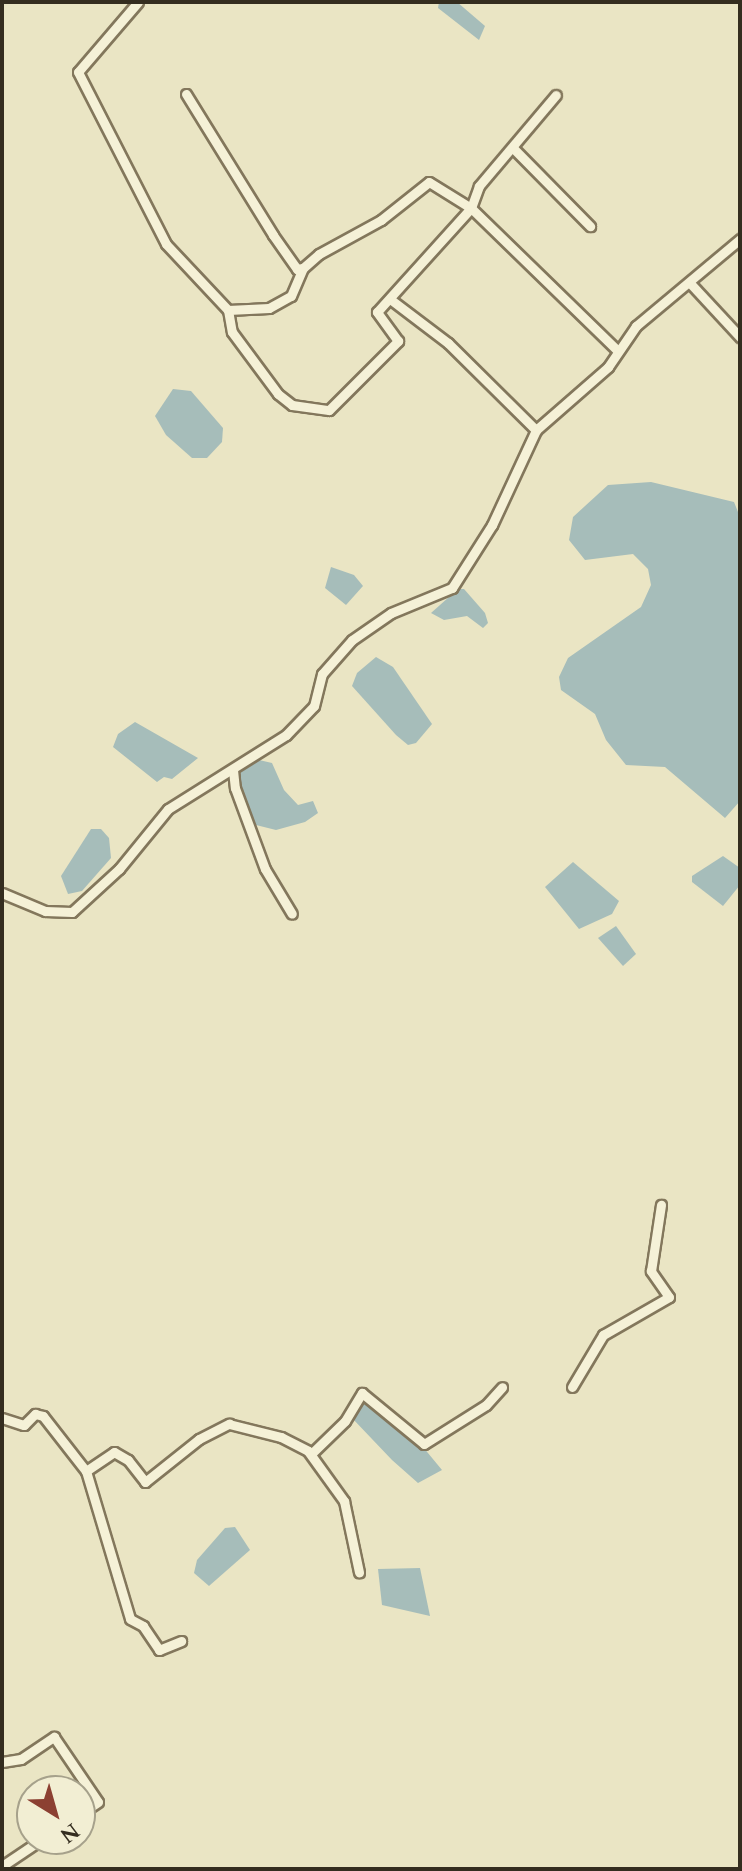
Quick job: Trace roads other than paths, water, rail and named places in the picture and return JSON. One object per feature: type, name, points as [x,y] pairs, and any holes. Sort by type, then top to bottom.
[{"type":"street","points":[[138,2],[78,72],[166,244],[228,310],[232,332],[278,394],[292,405],[322,413],[374,370],[398,341],[377,312],[471,208],[479,186],[556,95]]},
{"type":"street","points":[[186,94],[297,269],[303,268],[429,182],[471,208],[618,351]]},
{"type":"street","points":[[513,148],[590,226]]},
{"type":"street","points":[[2,893],[45,911],[72,912],[119,869],[168,809],[286,735],[314,706],[322,674],[352,640],[391,613],[452,588],[492,525],[536,430],[608,367],[636,326],[740,239]]},
{"type":"street","points":[[228,310],[269,308],[291,296],[303,268]]},
{"type":"street","points":[[690,283],[740,337]]},
{"type":"street","points":[[390,299],[448,343],[536,430]]},
{"type":"street","points":[[233,770],[265,869],[292,914]]},
{"type":"street","points":[[572,1387],[603,1335],[669,1297],[651,1271],[661,1205]]},
{"type":"street","points":[[311,1454],[345,1421],[362,1393],[424,1444],[486,1405],[502,1387]]},
{"type":"street","points":[[2,1418],[24,1425],[35,1414],[43,1416],[86,1471],[130,1619],[143,1626],[159,1650],[181,1641]]},
{"type":"street","points":[[86,1471],[114,1452],[128,1460],[145,1482],[199,1439],[229,1424],[281,1437],[311,1454],[344,1501],[359,1572]]},
{"type":"street","points":[[2,1762],[21,1759],[54,1737],[80,1775]]},
{"type":"water","points":[[439,2],[457,2],[485,26],[479,40],[438,8]]},
{"type":"water","points":[[173,389],[191,391],[223,428],[222,442],[207,458],[192,458],[166,435],[155,416]]},
{"type":"water","points":[[651,482],[734,502],[740,517],[740,801],[725,818],[665,767],[626,765],[606,740],[595,714],[561,690],[559,677],[568,658],[641,607],[651,585],[648,569],[633,554],[585,560],[569,540],[573,517],[608,485]]},
{"type":"water","points":[[331,567],[354,575],[363,586],[346,605],[325,588]]},
{"type":"water","points":[[458,589],[464,589],[485,613],[488,623],[483,628],[467,616],[444,620],[431,613]]},
{"type":"water","points":[[376,657],[393,667],[432,724],[416,743],[408,745],[396,735],[352,686],[357,673]]},
{"type":"water","points":[[135,722],[198,758],[172,779],[164,777],[157,782],[113,747],[118,734]]},
{"type":"water","points":[[259,760],[272,763],[284,790],[298,805],[313,801],[318,813],[305,822],[276,830],[256,825],[236,774]]},
{"type":"water","points":[[91,829],[101,829],[109,838],[111,858],[82,891],[68,894],[61,876]]},
{"type":"water","points":[[723,856],[740,868],[740,885],[723,906],[692,882],[692,876]]},
{"type":"water","points":[[573,862],[619,901],[612,914],[579,929],[545,887]]},
{"type":"water","points":[[616,926],[636,954],[623,966],[598,938]]},
{"type":"water","points":[[366,1399],[411,1442],[423,1447],[442,1470],[418,1483],[392,1460],[352,1418]]},
{"type":"water","points":[[235,1527],[250,1550],[209,1586],[194,1573],[197,1560],[225,1528]]},
{"type":"water","points":[[420,1568],[430,1616],[382,1605],[378,1569]]}]
